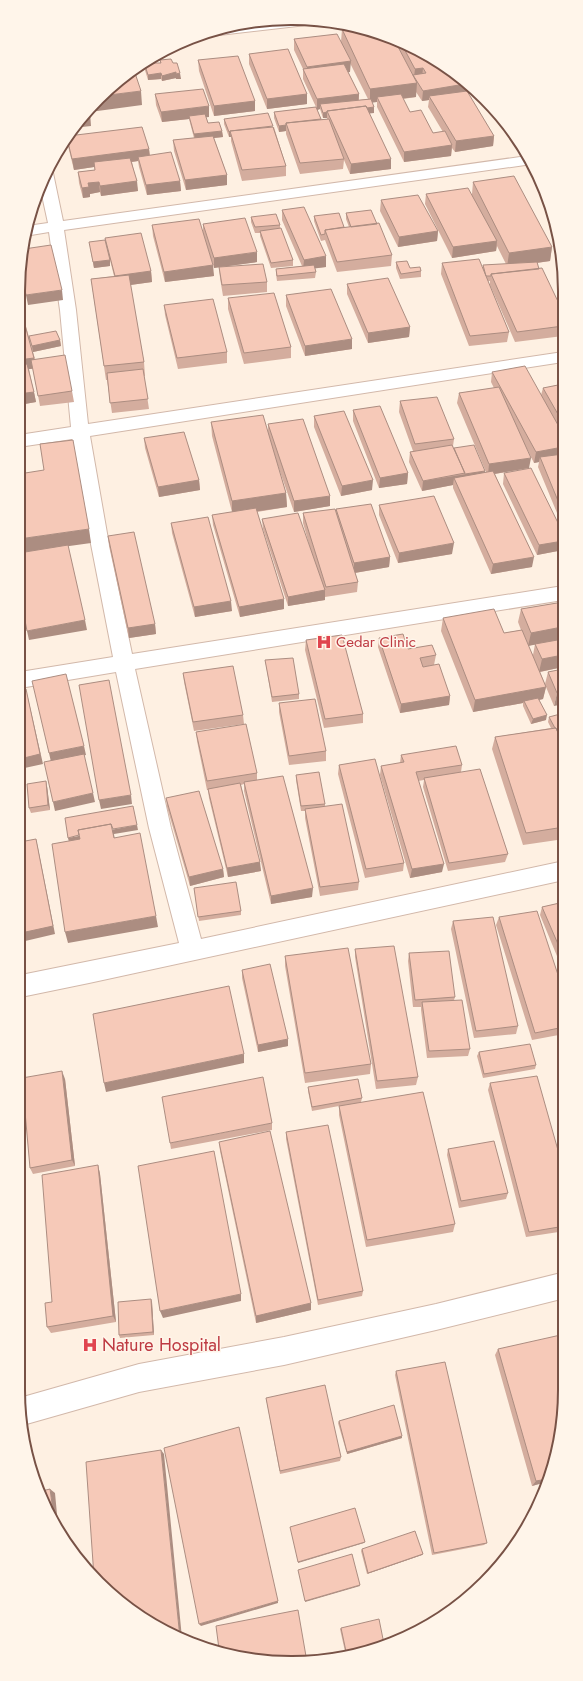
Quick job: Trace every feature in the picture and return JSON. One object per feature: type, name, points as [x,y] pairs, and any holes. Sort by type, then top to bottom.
[{"type":"street","points":[[32,230],[524,161]]},
{"type":"street","points":[[48,184],[56,226],[68,310],[80,432],[124,663],[160,828],[192,950]]},
{"type":"street","points":[[25,440],[558,358]]},
{"type":"street","points":[[25,679],[558,594]]},
{"type":"street","points":[[25,985],[89,973],[558,871]]},
{"type":"street","points":[[26,1410],[139,1378],[284,1351],[558,1287]]},
{"type":"building","points":[[342,30],[377,39],[398,47],[417,83],[370,89]]},
{"type":"building","points":[[337,34],[351,61],[307,67],[294,39]]},
{"type":"building","points":[[288,49],[307,94],[267,99],[249,54]]},
{"type":"building","points":[[405,50],[440,70],[460,85],[423,91],[413,75],[426,73],[423,68],[415,69]]},
{"type":"building","points":[[238,56],[255,101],[214,106],[198,60]]},
{"type":"building","points":[[171,59],[173,63],[177,63],[180,73],[176,74],[176,72],[162,76],[161,73],[148,75],[146,68],[155,63],[161,63],[160,60]]},
{"type":"building","points":[[344,64],[359,94],[317,99],[303,69]]},
{"type":"building","points":[[136,75],[141,91],[112,95]]},
{"type":"building","points":[[203,89],[209,106],[161,112],[155,94]]},
{"type":"building","points":[[467,91],[494,136],[456,141],[429,96]]},
{"type":"building","points":[[401,94],[410,112],[421,110],[433,133],[445,131],[452,145],[404,152],[377,97]]},
{"type":"building","points":[[371,99],[374,107],[367,108],[366,106],[327,111],[323,113],[320,104]]},
{"type":"building","points":[[366,106],[391,159],[351,164],[327,111]]},
{"type":"building","points":[[316,107],[321,119],[286,123],[286,125],[279,126],[274,112]]},
{"type":"building","points":[[268,113],[273,126],[229,132],[224,119]]},
{"type":"building","points":[[205,114],[208,123],[219,122],[222,131],[194,134],[189,116]]},
{"type":"building","points":[[329,119],[344,159],[300,163],[286,123]]},
{"type":"building","points":[[142,127],[149,149],[72,159],[69,145],[76,135]]},
{"type":"building","points":[[273,127],[286,166],[242,170],[230,131]]},
{"type":"building","points":[[213,136],[227,175],[185,180],[173,140]]},
{"type":"building","points":[[171,152],[180,181],[146,185],[138,157]]},
{"type":"building","points":[[130,158],[137,181],[100,186],[99,182],[88,183],[89,187],[82,188],[78,172],[95,170],[94,162]]},
{"type":"building","points":[[514,176],[552,247],[509,253],[473,182]]},
{"type":"building","points":[[468,188],[497,241],[453,247],[426,194]]},
{"type":"building","points":[[418,195],[438,231],[399,237],[381,200]]},
{"type":"building","points":[[304,207],[326,256],[304,260],[282,210]]},
{"type":"building","points":[[371,210],[377,224],[351,227],[346,213]]},
{"type":"building","points":[[339,213],[344,227],[325,230],[325,234],[321,235],[314,216]]},
{"type":"building","points":[[276,214],[280,225],[255,227],[251,217]]},
{"type":"building","points":[[245,218],[257,252],[214,258],[203,224]]},
{"type":"building","points":[[199,219],[213,265],[164,272],[152,225]]},
{"type":"building","points":[[379,223],[392,255],[337,262],[325,230]]},
{"type":"building","points":[[281,228],[293,260],[271,263],[260,231]]},
{"type":"building","points":[[141,233],[151,271],[115,276],[105,238]]},
{"type":"building","points":[[105,240],[110,260],[93,262],[89,242]]},
{"type":"building","points":[[51,245],[62,290],[26,295],[29,248]]},
{"type":"building","points":[[479,259],[509,332],[470,336],[442,263]]},
{"type":"building","points":[[407,261],[410,268],[420,267],[421,271],[401,274],[396,262]]},
{"type":"building","points":[[537,262],[539,269],[491,274],[491,276],[486,276],[483,265]]},
{"type":"building","points":[[263,264],[267,282],[222,285],[219,267]]},
{"type":"building","points":[[314,265],[316,272],[277,276],[276,269]]},
{"type":"building","points":[[542,268],[558,302],[558,327],[517,332],[491,274]]},
{"type":"building","points":[[129,275],[144,362],[104,366],[91,279]]},
{"type":"building","points":[[388,278],[410,327],[368,333],[347,284]]},
{"type":"building","points":[[331,289],[352,339],[305,346],[286,295]]},
{"type":"building","points":[[274,293],[291,347],[244,353],[228,298]]},
{"type":"building","points":[[213,299],[227,352],[177,358],[164,305]]},
{"type":"building","points":[[25,325],[34,358],[25,359]]},
{"type":"building","points":[[56,331],[60,340],[32,346],[29,336]]},
{"type":"building","points":[[65,355],[72,391],[38,396],[31,360]]},
{"type":"building","points":[[25,364],[27,364],[34,392],[25,393]]},
{"type":"building","points":[[525,366],[558,425],[558,448],[536,452],[492,372]]},
{"type":"building","points":[[143,369],[148,399],[110,403],[107,373]]},
{"type":"building","points":[[558,385],[558,414],[543,388]]},
{"type":"building","points":[[499,387],[531,458],[489,464],[459,393]]},
{"type":"building","points":[[437,397],[454,439],[415,444],[400,401]]},
{"type":"building","points":[[380,406],[408,473],[380,478],[353,410]]},
{"type":"building","points":[[344,411],[373,480],[342,486],[314,416]]},
{"type":"building","points":[[263,415],[286,493],[232,501],[211,422]]},
{"type":"building","points":[[303,419],[330,496],[294,501],[268,424]]},
{"type":"building","points":[[184,432],[199,480],[158,487],[144,438]]},
{"type":"building","points":[[73,440],[89,529],[25,538],[25,473],[44,470],[40,444]]},
{"type":"building","points":[[452,445],[465,473],[423,481],[410,452]]},
{"type":"building","points":[[474,445],[485,471],[465,474],[454,448]]},
{"type":"building","points":[[558,455],[558,501],[540,457]]},
{"type":"building","points":[[531,468],[558,523],[558,542],[539,545],[504,473]]},
{"type":"building","points":[[493,471],[534,557],[493,564],[454,478]]},
{"type":"building","points":[[434,496],[454,543],[399,553],[379,505]]},
{"type":"building","points":[[371,504],[390,557],[354,563],[336,509]]},
{"type":"building","points":[[256,508],[284,599],[239,607],[212,515]]},
{"type":"building","points":[[335,509],[358,582],[326,587],[303,513]]},
{"type":"building","points":[[298,513],[325,590],[288,597],[262,519]]},
{"type":"building","points":[[208,517],[231,601],[194,607],[171,523]]},
{"type":"building","points":[[134,532],[155,624],[128,628],[108,536]]},
{"type":"building","points":[[68,545],[85,620],[27,631],[25,620],[25,552]]},
{"type":"building","points":[[558,603],[558,628],[531,633],[521,609]]},
{"type":"building","points":[[494,609],[504,633],[522,630],[546,687],[475,700],[443,618]]},
{"type":"building","points":[[403,634],[408,649],[432,645],[436,655],[420,658],[423,667],[439,664],[450,696],[401,704],[379,638]]},
{"type":"building","points":[[342,635],[363,714],[325,719],[306,640]]},
{"type":"building","points":[[558,640],[558,656],[542,659],[535,644]]},
{"type":"building","points":[[293,658],[299,694],[272,697],[265,660]]},
{"type":"building","points":[[233,666],[243,715],[193,722],[183,673]]},
{"type":"building","points":[[558,670],[558,693],[557,693],[548,672]]},
{"type":"building","points":[[66,674],[84,746],[49,753],[32,681]]},
{"type":"building","points":[[109,680],[131,795],[99,800],[79,685]]},
{"type":"building","points":[[25,689],[40,754],[25,758]]},
{"type":"building","points":[[538,698],[547,715],[533,719],[524,701]]},
{"type":"building","points":[[315,699],[326,751],[289,756],[279,703]]},
{"type":"building","points":[[558,715],[558,732],[556,728],[549,717]]},
{"type":"building","points":[[246,724],[257,773],[207,781],[196,732]]},
{"type":"building","points":[[556,728],[558,733],[558,828],[526,833],[495,737]]},
{"type":"building","points":[[456,746],[462,765],[416,772],[444,864],[412,869],[381,766],[404,762],[401,755]]},
{"type":"building","points":[[84,754],[93,793],[53,802],[44,762]]},
{"type":"building","points":[[375,759],[404,863],[366,869],[339,765]]},
{"type":"building","points":[[480,769],[508,854],[449,863],[424,778]]},
{"type":"building","points":[[319,772],[325,804],[301,806],[296,775]]},
{"type":"building","points":[[283,776],[313,888],[271,896],[244,782]]},
{"type":"building","points":[[46,781],[48,805],[29,808],[27,784]]},
{"type":"building","points":[[240,783],[260,862],[227,868],[208,789]]},
{"type":"building","points":[[199,791],[223,869],[189,877],[166,798]]},
{"type":"building","points":[[342,804],[359,882],[320,887],[305,809]]},
{"type":"building","points":[[133,806],[137,825],[113,829],[111,824],[78,830],[79,835],[68,838],[65,818]]},
{"type":"building","points":[[111,824],[114,838],[140,833],[156,916],[65,932],[52,844],[80,839],[78,830]]},
{"type":"building","points":[[36,839],[53,926],[25,932],[25,841]]},
{"type":"building","points":[[236,882],[241,911],[198,917],[194,888]]},
{"type":"building","points":[[558,903],[558,944],[542,907]]},
{"type":"building","points":[[537,911],[558,975],[558,1028],[535,1033],[499,917]]},
{"type":"building","points":[[493,917],[518,1026],[476,1031],[453,921]]},
{"type":"building","points":[[394,946],[418,1077],[377,1081],[355,949]]},
{"type":"building","points":[[348,948],[371,1064],[305,1073],[285,956]]},
{"type":"building","points":[[449,951],[455,997],[415,1000],[409,953]]},
{"type":"building","points":[[270,964],[288,1039],[258,1045],[242,970]]},
{"type":"building","points":[[229,986],[244,1054],[104,1083],[93,1014]]},
{"type":"building","points":[[462,1000],[470,1049],[429,1051],[422,1002]]},
{"type":"building","points":[[530,1044],[536,1065],[484,1074],[479,1052]]},
{"type":"building","points":[[62,1071],[72,1160],[30,1168],[25,1112],[25,1077]]},
{"type":"building","points":[[537,1076],[558,1150],[558,1227],[529,1232],[490,1083]]},
{"type":"building","points":[[263,1077],[272,1123],[170,1143],[162,1097]]},
{"type":"building","points":[[358,1079],[362,1098],[312,1107],[308,1087]]},
{"type":"building","points":[[423,1092],[455,1224],[367,1240],[339,1106]]},
{"type":"building","points":[[328,1125],[363,1291],[318,1300],[286,1132]]},
{"type":"building","points":[[270,1131],[311,1303],[256,1316],[219,1142]]},
{"type":"building","points":[[494,1141],[508,1193],[461,1201],[448,1149]]},
{"type":"building","points":[[214,1151],[241,1294],[160,1311],[138,1166]]},
{"type":"building","points":[[98,1165],[113,1316],[47,1327],[45,1303],[52,1302],[42,1175]]},
{"type":"building","points":[[151,1299],[153,1332],[119,1335],[118,1302]]},
{"type":"building","points":[[558,1336],[558,1390],[556,1424],[549,1458],[542,1480],[536,1481],[498,1349]]},
{"type":"building","points":[[445,1362],[487,1543],[434,1553],[396,1371]]},
{"type":"building","points":[[325,1385],[341,1457],[280,1471],[266,1398]]},
{"type":"building","points":[[394,1405],[402,1436],[347,1452],[339,1421]]},
{"type":"building","points":[[239,1427],[278,1601],[199,1624],[164,1448]]},
{"type":"building","points":[[161,1450],[179,1631],[143,1611],[129,1601],[93,1568],[86,1462]]},
{"type":"building","points":[[50,1489],[53,1508],[52,1507],[45,1490]]},
{"type":"building","points":[[355,1508],[365,1542],[298,1562],[290,1527]]},
{"type":"building","points":[[415,1531],[423,1554],[368,1573],[362,1549]]},
{"type":"building","points":[[352,1554],[360,1585],[305,1601],[298,1570]]},
{"type":"building","points":[[298,1610],[306,1655],[257,1654],[219,1646],[216,1626]]},
{"type":"building","points":[[379,1619],[383,1640],[346,1650],[341,1628]]},
{"type":"place","name":"Cedar Clinic","points":[[324,642]]},
{"type":"place","name":"Nature Hospital","points":[[90,1345]]}]
